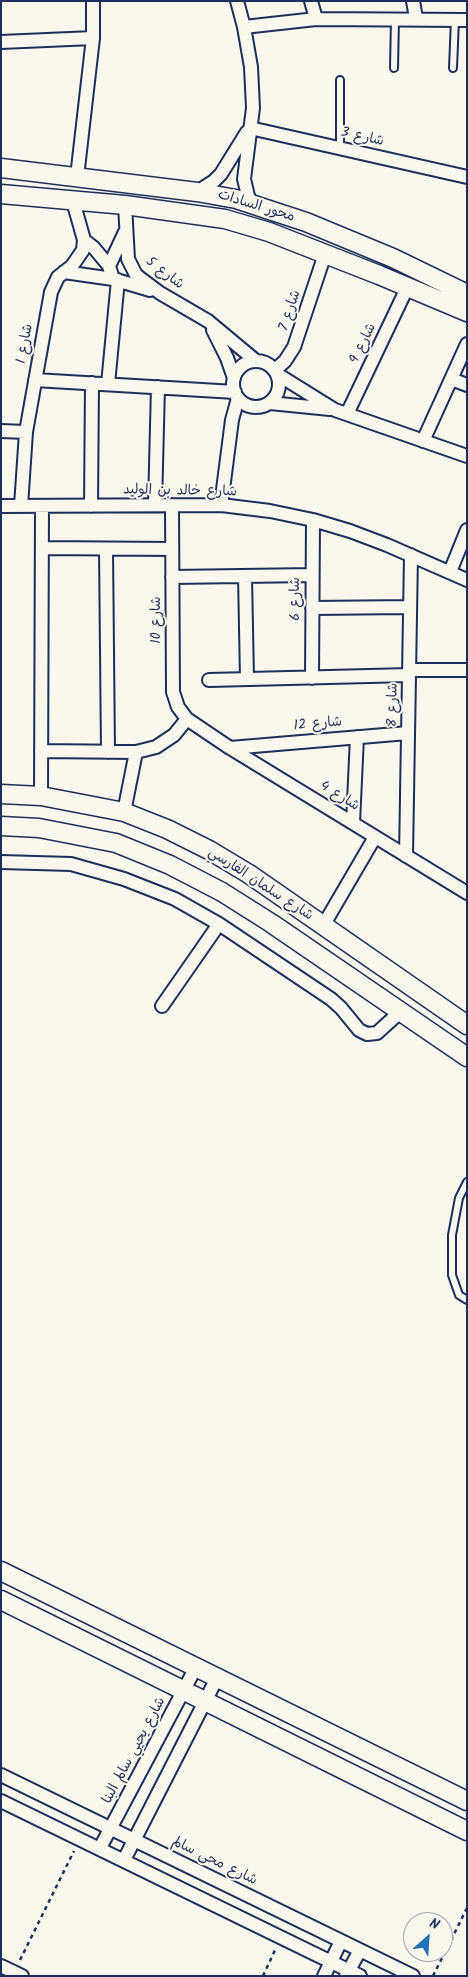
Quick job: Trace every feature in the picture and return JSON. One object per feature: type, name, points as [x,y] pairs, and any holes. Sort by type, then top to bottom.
[{"type":"street","points":[[77,177],[92,38],[93,1]]},
{"type":"street","points":[[237,1],[244,27],[253,88],[253,108],[244,179],[252,204]]},
{"type":"street","points":[[311,1],[316,19]]},
{"type":"street","points":[[413,1],[416,18]]},
{"type":"street","points":[[244,27],[316,19],[461,19]]},
{"type":"street","points":[[1,42],[92,38]]},
{"type":"street","points":[[197,192],[221,174],[250,128]]},
{"type":"street","name":"شارع 3","points":[[250,128],[467,177]]},
{"type":"street","name":"محور السادات","points":[[1,168],[222,195],[306,222],[393,258],[467,294]]},
{"type":"street","name":"محور السادات","points":[[1,194],[125,205],[225,219],[269,232],[467,312]]},
{"type":"street","points":[[73,201],[84,240],[98,252],[109,266],[116,280],[108,384]]},
{"type":"street","name":"شارع 5","points":[[125,205],[128,259],[136,275],[160,293],[208,321],[256,361]]},
{"type":"street","points":[[109,266],[126,230]]},
{"type":"street","name":"شارع 1","points":[[21,506],[26,432],[51,292],[54,284],[78,259],[83,250],[84,240]]},
{"type":"street","name":"شارع 7","points":[[276,372],[294,347],[324,254]]},
{"type":"street","points":[[379,276],[385,276],[394,269],[393,258]]},
{"type":"street","points":[[64,272],[116,280],[160,293]]},
{"type":"street","points":[[428,296],[428,285],[436,278]]},
{"type":"street","name":"شارع 9","points":[[341,412],[407,288]]},
{"type":"street","name":"شارع 5","points":[[208,321],[219,339],[234,378]]},
{"type":"street","points":[[423,441],[467,344]]},
{"type":"street","points":[[221,505],[236,395],[234,378],[242,366],[256,361],[270,365],[276,372],[341,412],[467,456]]},
{"type":"street","points":[[270,403],[278,393],[279,380],[276,372]]},
{"type":"street","points":[[451,378],[467,385]]},
{"type":"street","points":[[36,380],[158,387],[236,395],[250,406],[260,407],[270,403],[341,412]]},
{"type":"street","points":[[91,506],[92,383]]},
{"type":"street","points":[[154,505],[158,387]]},
{"type":"street","points":[[1,431],[26,432]]},
{"type":"street","name":"شارع 10","points":[[172,505],[173,692],[178,707],[191,723]]},
{"type":"street","name":"شارع خالد بن الوليد","points":[[1,506],[221,505],[270,512],[313,520],[350,531],[467,580]]},
{"type":"street","points":[[42,506],[42,796]]},
{"type":"street","name":"شارع 6","points":[[312,678],[313,520]]},
{"type":"street","points":[[450,572],[467,530]]},
{"type":"street","points":[[42,548],[172,549]]},
{"type":"street","points":[[106,548],[108,752]]},
{"type":"street","name":"شارع 8","points":[[406,856],[411,555]]},
{"type":"street","points":[[172,577],[312,575]]},
{"type":"street","points":[[245,576],[247,679]]},
{"type":"street","points":[[312,608],[410,607]]},
{"type":"street","points":[[209,680],[312,678],[467,670]]},
{"type":"street","points":[[41,751],[136,752],[156,747],[191,723]]},
{"type":"street","name":"شارع 4","points":[[191,723],[467,893]]},
{"type":"street","name":"شارع 12","points":[[230,748],[408,733]]},
{"type":"street","points":[[353,823],[356,737]]},
{"type":"street","points":[[124,812],[136,752]]},
{"type":"street","name":"شارع سلمان الفارسي","points":[[1,794],[42,796],[124,812],[167,829],[209,850],[249,874],[467,1026]]},
{"type":"street","name":"شارع سلمان الفارسي","points":[[1,826],[39,828],[116,843],[170,865],[222,892],[263,918],[467,1057]]},
{"type":"street","points":[[323,926],[375,837]]},
{"type":"street","points":[[1,862],[71,864],[124,878],[175,899],[219,924],[331,999],[342,1008],[359,1030],[368,1034],[377,1033],[400,1012]]},
{"type":"street","points":[[162,1006],[219,924]]},
{"type":"street","points":[[1,1571],[467,1801]]},
{"type":"street","points":[[1,1600],[467,1831]]},
{"type":"street","name":"شارع يحيي سالم البنا","points":[[100,1848],[196,1667]]},
{"type":"street","points":[[124,1860],[217,1678]]},
{"type":"street","name":"شارع محى سالم","points":[[1,1775],[413,1976]]},
{"type":"street","points":[[1,1801],[282,1937],[352,1974],[360,1950]]},
{"type":"street","points":[[324,1976],[341,1941]]},
{"type":"lane","points":[[394,68],[395,18]]},
{"type":"lane","points":[[453,68],[461,19]]},
{"type":"lane","points":[[340,80],[340,148]]},
{"type":"lane","points":[[467,1182],[459,1198],[452,1235],[452,1275],[459,1295],[467,1300]]},
{"type":"path","points":[[11,1972],[80,1838]]},
{"type":"path","points":[[433,1976],[467,1908]]},
{"type":"path","points":[[263,1976],[282,1937]]}]
